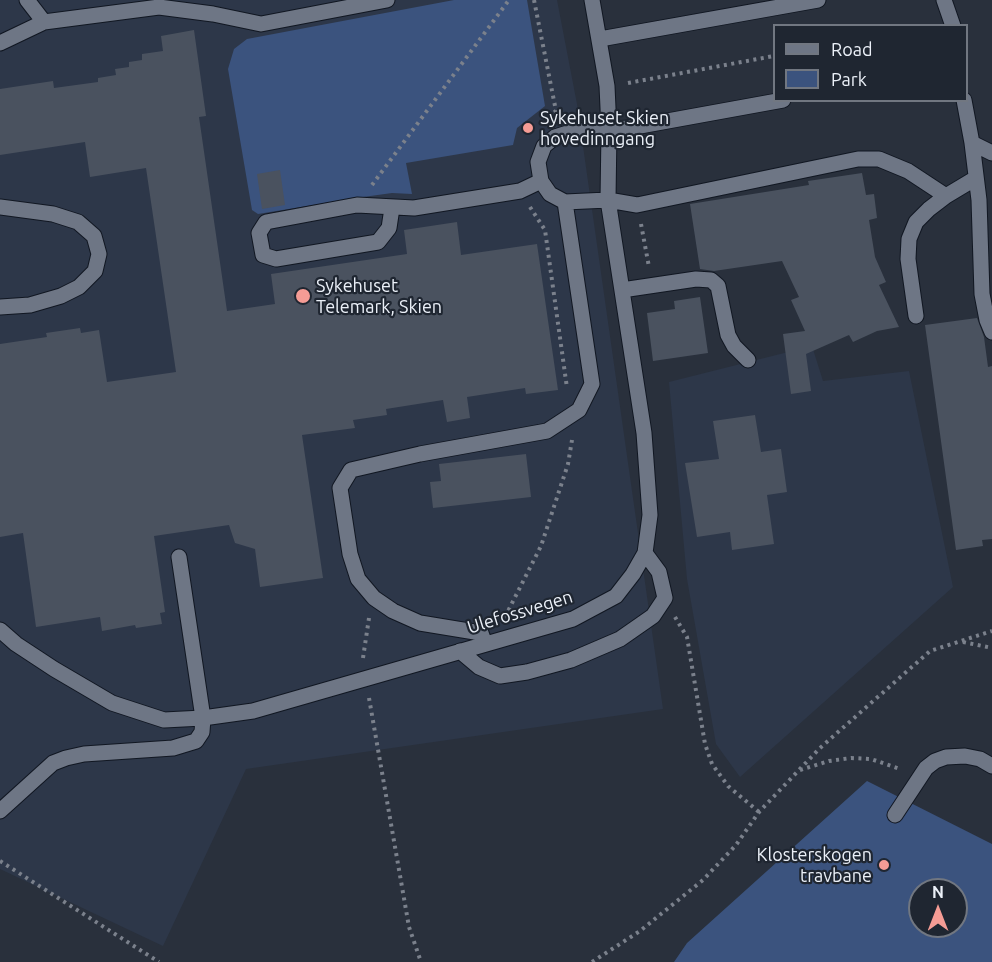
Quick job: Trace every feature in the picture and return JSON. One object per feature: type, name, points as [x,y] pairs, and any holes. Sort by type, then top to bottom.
[{"type":"street","points":[[27,0],[44,21]]},
{"type":"street","points":[[0,43],[44,21],[159,7],[213,14],[261,24],[387,0]]},
{"type":"street","name":"Ulefossvegen","points":[[0,630],[16,644],[54,669],[112,703],[164,720],[203,718],[253,711],[573,619],[616,596],[645,553],[650,515],[644,433],[608,200],[607,86],[592,0]]},
{"type":"street","points":[[600,39],[818,0]]},
{"type":"street","points":[[944,0],[952,24]]},
{"type":"street","points":[[773,102],[609,130],[574,131],[555,137],[544,146],[538,162],[541,181],[550,194],[565,202],[608,200],[637,205],[858,159],[879,159],[897,165],[946,196]]},
{"type":"street","points":[[964,102],[979,200],[982,294],[992,332]]},
{"type":"street","points":[[972,143],[992,153]]},
{"type":"street","points":[[916,316],[908,259],[909,239],[916,222],[946,196],[976,178]]},
{"type":"street","points":[[392,208],[389,228],[378,242],[276,259],[263,255],[259,233],[266,222],[357,205],[414,208],[520,191],[541,181]]},
{"type":"street","points":[[979,200],[992,212]]},
{"type":"street","points":[[485,644],[481,633],[420,622],[393,611],[374,598],[358,579],[350,554],[340,488],[351,470],[420,454],[547,430],[579,410],[592,384],[565,202]]},
{"type":"street","points":[[0,207],[53,214],[78,222],[94,236],[99,254],[95,272],[79,287],[61,296],[30,305],[0,307]]},
{"type":"street","points":[[622,290],[696,279],[711,280],[718,286],[728,335],[734,346],[748,360]]},
{"type":"street","points":[[460,651],[479,667],[500,676],[526,672],[571,660],[620,639],[653,616],[665,598],[659,572],[645,553]]},
{"type":"street","points":[[0,811],[53,763],[84,754],[173,748],[195,741],[202,732],[203,718],[179,557]]},
{"type":"street","points":[[895,815],[926,768],[935,761],[946,757],[965,756],[980,759],[992,766]]},
{"type":"path","points":[[372,186],[508,0]]},
{"type":"path","points":[[626,83],[773,56]]},
{"type":"path","points":[[637,205],[652,285]]},
{"type":"path","points":[[485,644],[510,611],[541,546],[572,446],[571,416]]},
{"type":"path","points":[[362,662],[374,598]]},
{"type":"path","points":[[665,598],[687,637],[705,744],[712,764],[728,786],[759,812]]},
{"type":"path","points":[[592,962],[640,931],[704,880],[736,845],[759,812],[798,770],[930,651],[992,631]]},
{"type":"path","points":[[961,641],[992,648]]},
{"type":"path","points":[[368,692],[409,927],[421,962]]},
{"type":"path","points":[[798,770],[829,761],[851,758],[872,759],[895,766],[916,783]]},
{"type":"path","points":[[0,861],[159,962]]},
{"type":"shaded area","name":"Sykehuset Telemark, Skien","points":[[0,0],[557,0],[577,104],[663,709],[246,769],[163,946],[0,869]]},
{"type":"shaded area","points":[[812,346],[823,381],[909,371],[953,587],[740,777],[716,744],[687,579],[669,382]]},
{"type":"green space","points":[[454,0],[527,0],[545,106],[517,128],[513,145],[406,163],[412,194],[392,193],[258,214],[252,210],[228,69],[234,49],[247,39]]},
{"type":"green space","name":"Klosterskogen travbane","points":[[867,781],[992,844],[992,962],[674,962],[687,943]]},
{"type":"building","points":[[194,30],[206,116],[199,117],[227,311],[275,304],[271,274],[407,254],[404,230],[457,222],[461,255],[537,244],[558,390],[526,394],[525,388],[467,397],[470,418],[447,422],[443,400],[386,409],[387,415],[353,420],[355,428],[302,435],[323,578],[260,587],[255,549],[235,543],[229,525],[154,536],[165,612],[160,613],[162,624],[136,628],[135,625],[102,631],[100,617],[36,627],[23,533],[0,537],[0,344],[47,337],[46,333],[80,328],[81,333],[99,330],[107,382],[176,372],[146,168],[90,177],[85,142],[0,155],[0,89],[53,81],[54,88],[98,82],[98,78],[116,75],[115,69],[129,67],[129,62],[142,60],[142,54],[163,51],[161,36]]},
{"type":"building","points":[[280,170],[285,205],[262,209],[257,174]]},
{"type":"building","points":[[862,173],[866,195],[874,194],[877,218],[869,220],[875,257],[886,282],[879,285],[899,327],[877,331],[853,342],[849,335],[806,354],[811,391],[791,394],[783,334],[805,331],[791,300],[799,297],[782,261],[714,271],[700,269],[690,204],[809,185],[808,181]]},
{"type":"building","points":[[700,297],[708,353],[653,361],[647,313],[675,309],[674,301]]},
{"type":"building","points":[[977,318],[984,337],[988,367],[992,366],[992,539],[982,540],[983,546],[956,550],[925,325]]},
{"type":"building","points":[[755,415],[761,452],[781,449],[787,492],[767,495],[774,544],[732,550],[730,532],[697,537],[685,463],[719,459],[713,421]]},
{"type":"building","points":[[526,454],[531,497],[433,508],[430,482],[441,481],[439,464]]},
{"type":"place","name":"Sykehuset Skien hovedinngang","points":[[528,128]]},
{"type":"place","name":"Sykehuset Telemark, Skien","points":[[303,296]]},
{"type":"place","name":"Klosterskogen travbane","points":[[884,865]]}]
